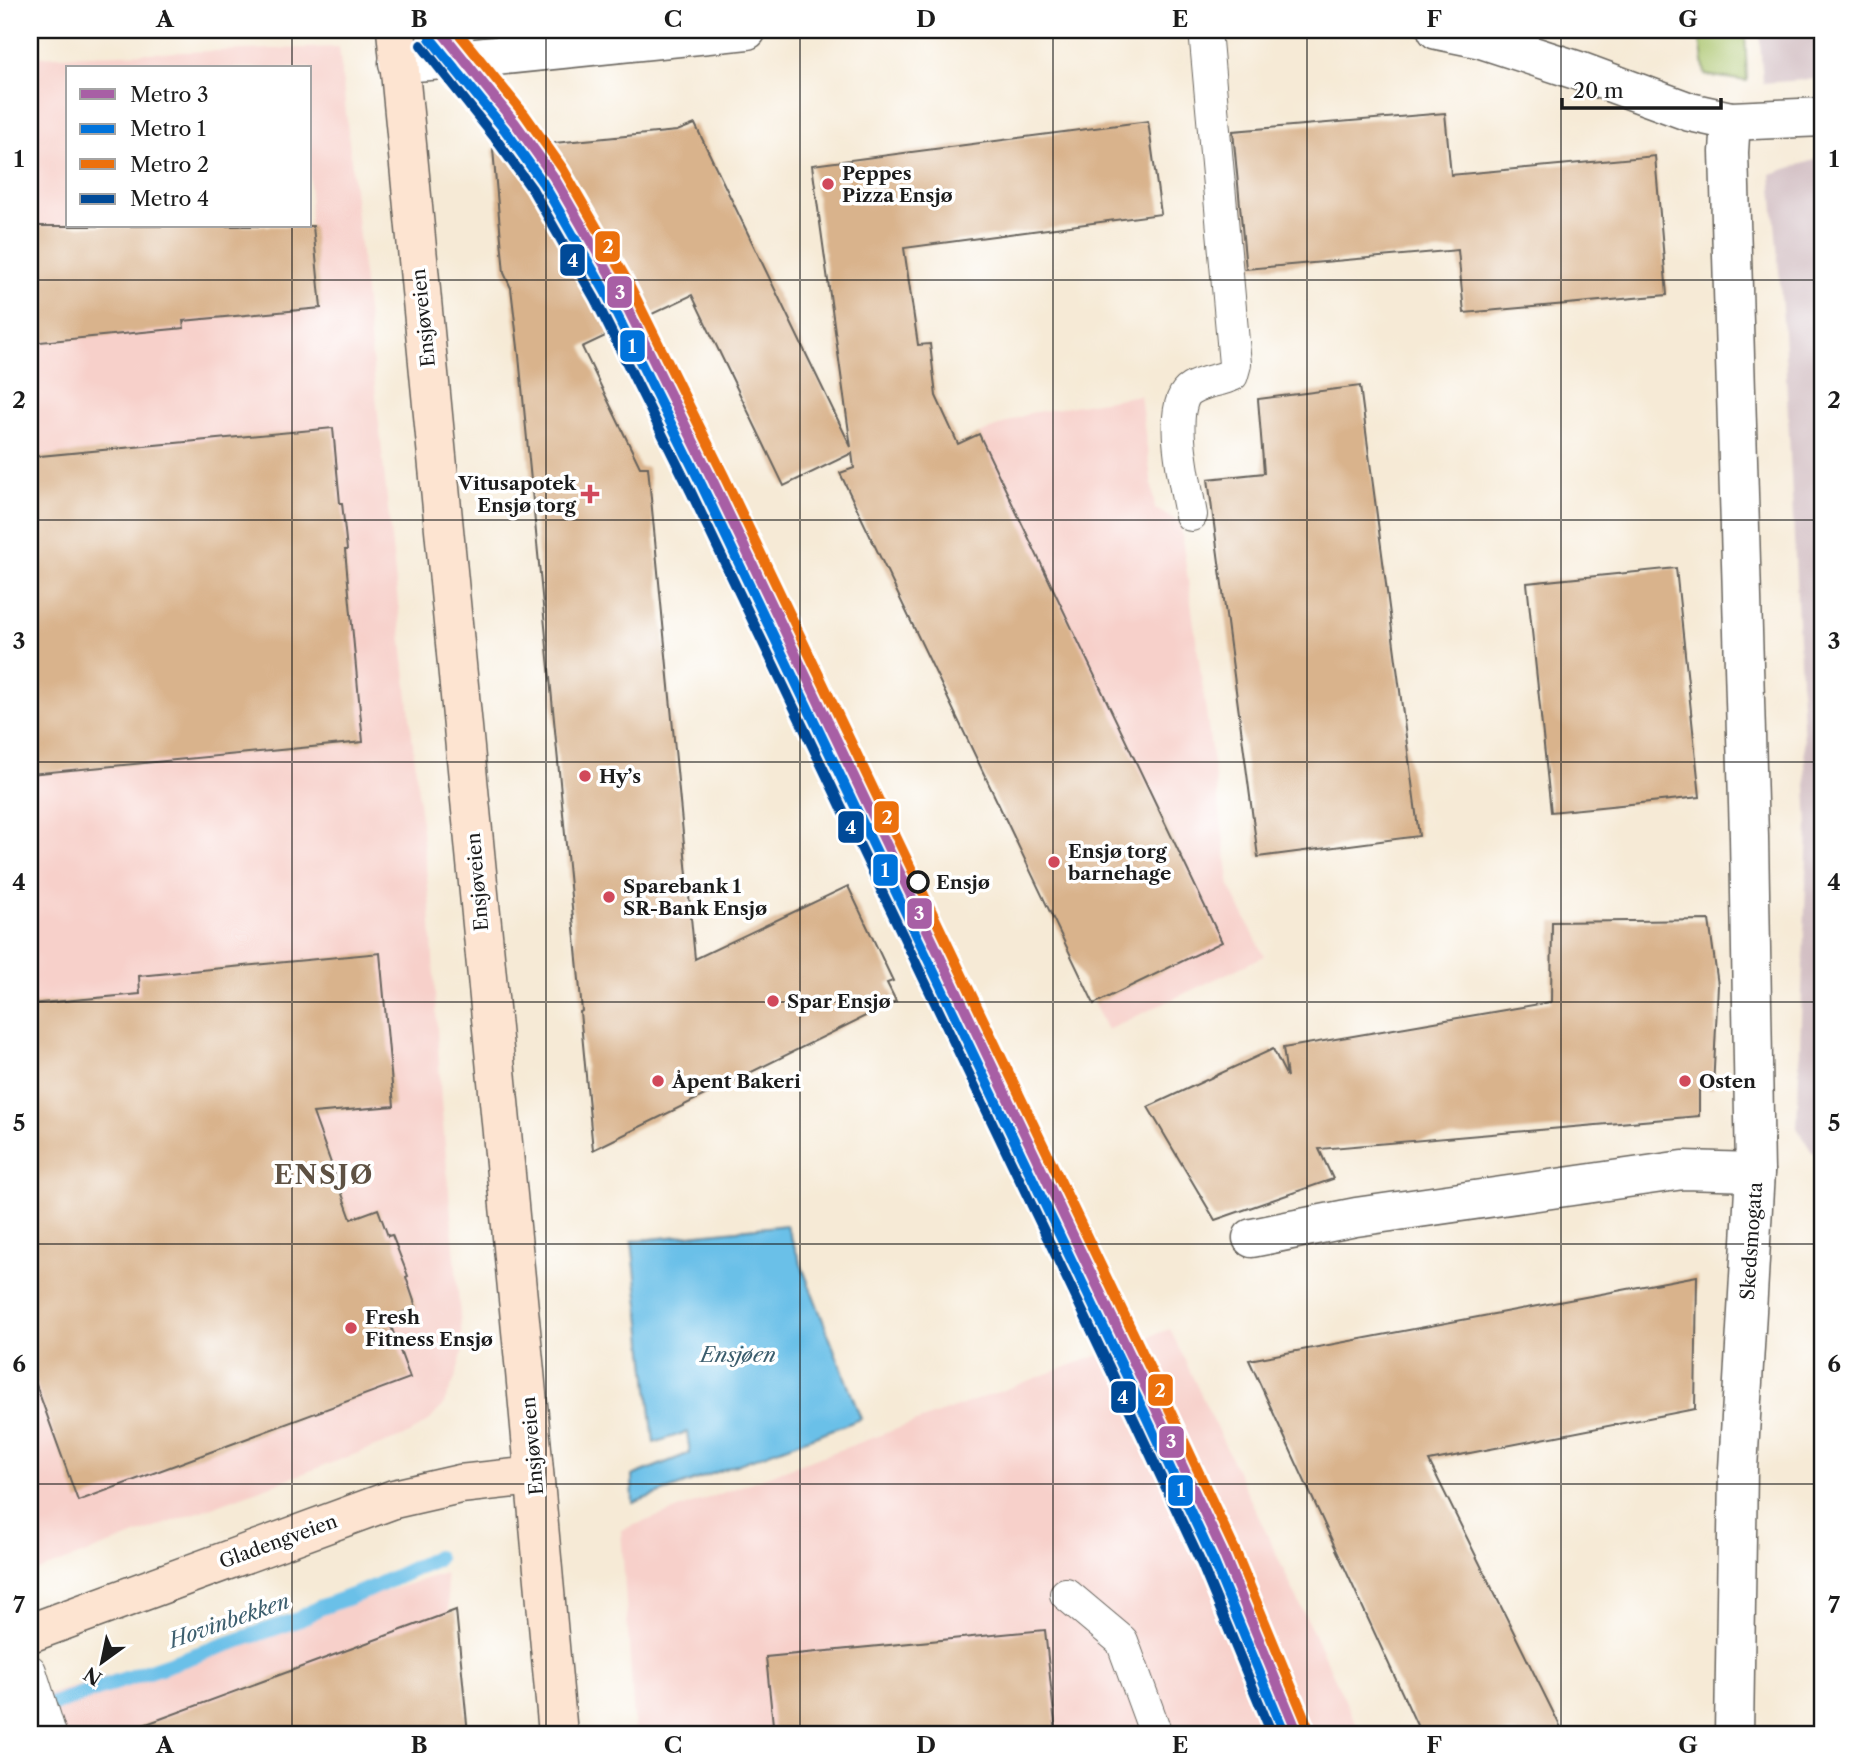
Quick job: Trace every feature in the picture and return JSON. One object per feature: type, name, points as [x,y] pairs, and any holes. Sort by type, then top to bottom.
[{"type":"main road","name":"Ensjøveien","points":[[397,46],[558,1734]]},
{"type":"main road","name":"Gladengveien","points":[[30,1633],[394,1499],[460,1484],[534,1476]]},
{"type":"street","points":[[397,46],[476,58],[747,30]]},
{"type":"street","points":[[1437,30],[1481,39],[1579,71],[1690,112],[1731,121],[1823,117]]},
{"type":"street","points":[[1731,121],[1728,152],[1749,837],[1755,1172]]},
{"type":"street","name":"Skedsmogata","points":[[1252,1238],[1356,1217],[1683,1170],[1755,1172],[1738,1469],[1734,1734]]},
{"type":"lane","points":[[1191,515],[1180,445],[1179,416],[1182,398],[1189,389],[1232,375],[1235,364],[1205,30]]},
{"type":"lane","points":[[1066,1594],[1122,1641],[1156,1734]]},
{"type":"lane","points":[[34,1683],[49,1729]]},
{"type":"shaded area","points":[[1759,30],[1823,30],[1823,1155],[1812,1152],[1797,1128],[1808,827],[1784,332],[1771,174],[1821,158],[1817,79],[1763,83]]},
{"type":"shaded area","points":[[339,47],[430,905],[441,1100],[463,1350],[455,1379],[443,1405],[430,1420],[410,1434],[30,1574],[30,57]]},
{"type":"shaded area","points":[[1140,395],[1155,509],[1180,522],[1230,887],[1264,956],[1107,1030],[1094,1004],[1222,942],[979,434],[1030,413]]},
{"type":"shaded area","points":[[1170,1329],[1361,1734],[635,1734],[621,1530]]},
{"type":"shaded area","points":[[1823,1426],[1823,1734],[1816,1734]]},
{"type":"shaded area","points":[[445,1573],[463,1734],[30,1734],[30,1700]]},
{"type":"green space","points":[[1672,30],[1745,30],[1747,81],[1705,75],[1700,40]]},
{"type":"water","name":"Ensjøen","points":[[786,1225],[861,1419],[633,1503],[632,1476],[690,1453],[687,1432],[654,1443],[632,1241]]},
{"type":"building","points":[[1445,113],[1451,175],[1655,156],[1667,295],[1464,313],[1458,250],[1246,269],[1233,131]]},
{"type":"building","points":[[1148,121],[1161,214],[904,248],[918,345],[930,344],[936,396],[958,444],[979,434],[1222,942],[1094,1004],[840,473],[854,468],[852,453],[784,486],[692,295],[582,347],[640,467],[648,467],[695,959],[848,886],[893,981],[887,983],[896,1001],[593,1150],[519,356],[511,288],[504,273],[493,149],[677,131],[695,124],[851,447],[812,165]]},
{"type":"building","points":[[30,226],[313,226],[321,308],[183,321],[184,328],[30,343]]},
{"type":"building","points":[[1360,386],[1419,836],[1258,857],[1208,479],[1264,473],[1258,399]]},
{"type":"building","points":[[333,428],[347,550],[363,742],[30,774],[30,457]]},
{"type":"building","points":[[1676,568],[1700,797],[1551,812],[1527,583]]},
{"type":"building","points":[[1709,920],[1718,985],[1713,1089],[1699,1089],[1699,1116],[1319,1149],[1333,1179],[1215,1220],[1148,1107],[1273,1049],[1287,1077],[1283,1048],[1551,1002],[1552,922]]},
{"type":"building","points":[[380,953],[394,1106],[313,1113],[351,1219],[378,1209],[388,1236],[392,1235],[408,1276],[406,1277],[416,1307],[388,1318],[410,1378],[78,1501],[30,1368],[30,1004],[140,994],[139,976]]},
{"type":"building","points":[[1697,1276],[1695,1409],[1429,1461],[1564,1734],[1421,1734],[1249,1360]]},
{"type":"building","points":[[456,1610],[468,1734],[134,1734],[133,1729]]},
{"type":"building","points":[[1045,1630],[1056,1734],[774,1734],[766,1657]]},
{"type":"waterway","name":"Hovinbekken","points":[[39,1709],[300,1619],[319,1608],[368,1590],[437,1558]]},
{"type":"metro line","name":"3","points":[[440,30],[515,123],[553,176],[617,287],[713,481],[1154,1405],[1224,1555],[1298,1734]]},
{"type":"metro line","name":"2","points":[[456,30],[525,115],[563,169],[628,282],[724,476],[1165,1400],[1235,1550],[1309,1729]]},
{"type":"metro line","name":"1","points":[[430,38],[505,130],[543,183],[606,293],[702,486],[1143,1410],[1213,1560],[1285,1734]]},
{"type":"metro line","name":"4","points":[[421,45],[532,189],[595,299],[691,492],[1132,1415],[1202,1565],[1272,1734]]},
{"type":"place","name":"Peppes Pizza Ensjø","points":[[828,184]]},
{"type":"place","name":"Vitusapotek Ensjø torg","points":[[590,494]]},
{"type":"place","name":"Hy’s","points":[[585,776]]},
{"type":"place","name":"Ensjø torg barnehage","points":[[1054,862]]},
{"type":"place","name":"Ensjø","points":[[918,882]]},
{"type":"place","name":"Sparebank 1 SR-Bank Ensjø","points":[[609,897]]},
{"type":"place","name":"Spar Ensjø","points":[[773,1001]]},
{"type":"place","name":"Åpent Bakeri","points":[[658,1081]]},
{"type":"place","name":"Osten","points":[[1685,1081]]},
{"type":"place","name":"Fresh Fitness Ensjø","points":[[351,1328]]},
{"type":"district","name":"ENSJØ","points":[[324,1175]]}]
